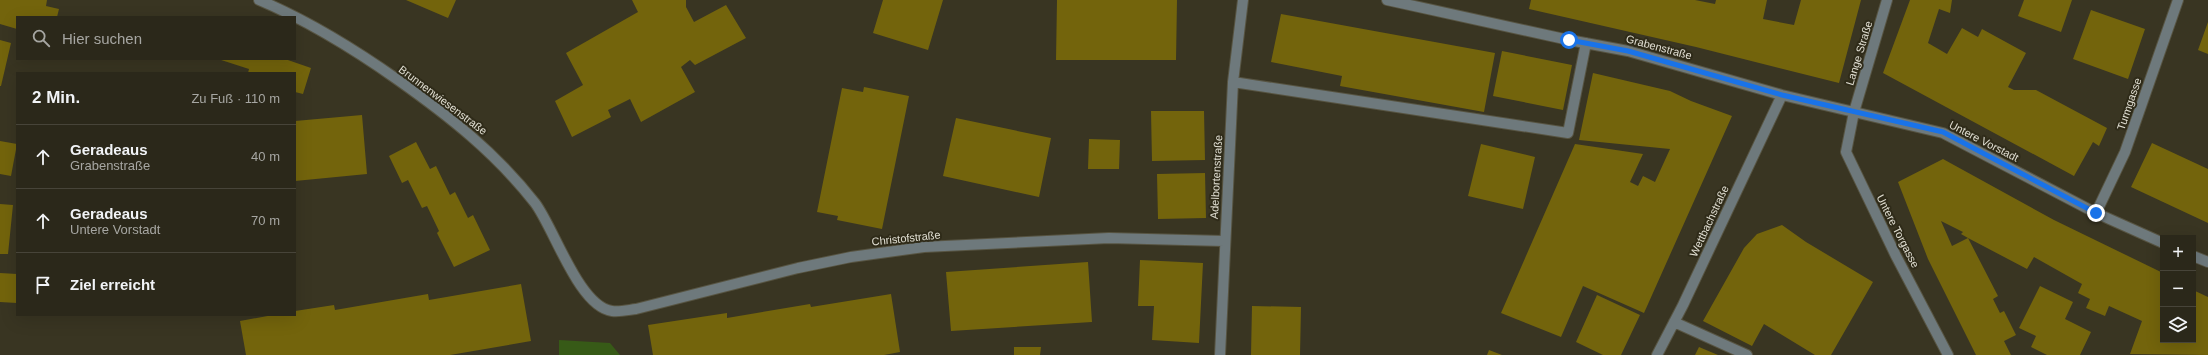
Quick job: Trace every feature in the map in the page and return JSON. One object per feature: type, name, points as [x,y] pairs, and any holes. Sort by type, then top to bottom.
[{"type":"street","name":"Brunnenwiesenstraße","points":[[259,0],[292,16]]},
{"type":"street","name":"Adelbortenstraße","points":[[1220,355],[1224,241],[1233,82],[1243,0]]},
{"type":"street","name":"Grabenstraße","points":[[1387,0],[1628,51],[1782,95]]},
{"type":"street","name":"Lange Straße","points":[[1854,112],[1887,0]]},
{"type":"street","name":"Turmgasse","points":[[2096,213],[2125,152],[2178,0]]},
{"type":"street","name":"Brunnenwiesenstraße","points":[[296,18],[327,33],[376,65],[440,110],[485,147],[536,204],[568,265],[583,289],[598,305]]},
{"type":"street","points":[[1233,82],[1568,133],[1586,43]]},
{"type":"street","name":"Untere Vorstadt","points":[[1782,95],[1943,132],[2096,213],[2160,242]]},
{"type":"street","name":"Wettbachstraße","points":[[1657,355],[1683,305],[1782,95]]},
{"type":"street","name":"Untere Torgasse","points":[[1854,112],[1846,152],[1896,256],[1948,355]]},
{"type":"street","name":"Christofstraße","points":[[598,305],[611,311],[636,309],[798,268],[851,257],[924,247],[1109,238],[1224,241]]},
{"type":"street","points":[[2196,257],[2208,262]]},
{"type":"street","points":[[1674,322],[1747,355]]},
{"type":"green space","points":[[559,340],[610,343],[620,355],[559,355]]},
{"type":"building","points":[[0,0],[47,0],[46,6],[59,9],[57,16],[16,16],[16,29],[0,24]]},
{"type":"building","points":[[406,0],[456,0],[448,18]]},
{"type":"building","points":[[632,0],[686,0],[686,7],[694,22],[726,5],[746,38],[695,65],[690,60],[681,67],[695,92],[641,122],[630,99],[608,110],[611,117],[572,137],[555,101],[583,85],[566,53],[638,12]]},
{"type":"building","points":[[883,0],[943,0],[928,50],[873,33]]},
{"type":"building","points":[[1057,0],[1177,0],[1176,60],[1056,60]]},
{"type":"building","points":[[1531,0],[1695,0],[1715,4],[1716,0],[1767,0],[1763,19],[1794,25],[1801,0],[1861,0],[1839,83],[1696,47],[1529,9]]},
{"type":"building","points":[[1910,0],[1952,0],[1950,13],[1939,9],[1928,43],[1947,54],[1962,28],[1978,37],[1982,29],[2026,53],[2008,87],[2014,90],[2036,90],[2107,128],[2099,146],[2093,142],[2074,176],[1883,73]]},
{"type":"building","points":[[2024,0],[2072,0],[2061,32],[2018,16]]},
{"type":"building","points":[[2091,10],[2145,29],[2128,79],[2073,59]]},
{"type":"building","points":[[1281,14],[1495,53],[1484,112],[1340,86],[1342,76],[1271,62]]},
{"type":"building","points":[[2208,22],[2208,54],[2198,50]]},
{"type":"building","points":[[0,40],[11,43],[1,86],[0,86]]},
{"type":"building","points":[[1502,51],[1572,65],[1563,110],[1493,96]]},
{"type":"building","points":[[221,60],[288,60],[311,68],[303,94],[296,92],[296,72],[248,72],[249,69]]},
{"type":"building","points":[[1593,73],[1670,91],[1691,101],[1732,116],[1644,313],[1583,286],[1561,337],[1501,313],[1575,144],[1643,154],[1630,182],[1638,186],[1643,176],[1655,182],[1670,149],[1579,140]]},
{"type":"building","points":[[864,87],[909,96],[882,229],[837,220],[838,216],[817,212],[842,88],[863,92]]},
{"type":"building","points":[[1151,111],[1204,111],[1205,160],[1152,161]]},
{"type":"building","points":[[362,115],[367,174],[296,181],[296,121]]},
{"type":"building","points":[[956,118],[1051,138],[1039,197],[943,176]]},
{"type":"building","points":[[1089,139],[1120,140],[1119,169],[1088,169]]},
{"type":"building","points":[[0,141],[16,144],[11,176],[0,174]]},
{"type":"building","points":[[416,142],[430,169],[436,166],[450,195],[455,192],[468,218],[473,215],[490,250],[454,267],[437,233],[439,231],[427,206],[422,208],[408,180],[402,183],[389,156]]},
{"type":"building","points":[[2152,143],[2208,169],[2208,223],[2131,187]]},
{"type":"building","points":[[1481,144],[1535,157],[1523,209],[1468,196]]},
{"type":"building","points":[[1943,159],[2054,220],[2160,272],[2160,343],[2196,343],[2196,291],[2208,297],[2208,355],[2130,354],[2142,321],[2109,306],[2105,316],[2086,308],[2090,299],[2078,293],[2082,284],[2034,257],[2027,269],[1968,238],[1998,296],[1993,299],[2000,313],[2004,311],[2016,335],[2004,341],[2011,355],[1976,355],[1928,259],[1898,182]],"holes":[[[1941,221],[1963,232],[1961,234],[1968,238],[1952,246]]]},
{"type":"building","points":[[1205,173],[1206,218],[1158,219],[1157,174]]},
{"type":"building","points":[[0,204],[13,205],[8,254],[0,254]]},
{"type":"building","points":[[1782,225],[1806,242],[1873,282],[1831,355],[1815,355],[1764,324],[1752,346],[1703,321],[1744,248],[1757,234]]},
{"type":"building","points":[[1140,260],[1203,263],[1199,343],[1152,340],[1154,306],[1138,306]]},
{"type":"building","points":[[1088,262],[1092,322],[951,331],[946,272]]},
{"type":"building","points":[[0,273],[16,274],[16,303],[0,302]]},
{"type":"building","points":[[521,284],[531,341],[450,355],[246,355],[240,321],[268,316],[296,316],[296,311],[334,305],[335,310],[428,294],[429,300]]},
{"type":"building","points":[[2040,286],[2073,302],[2065,319],[2091,332],[2080,355],[2047,355],[2031,347],[2036,336],[2019,328]]},
{"type":"building","points":[[891,294],[900,352],[884,355],[653,355],[648,325],[727,313],[727,318],[810,304],[811,307]]},
{"type":"building","points":[[1597,295],[1640,315],[1621,355],[1603,355],[1576,342]]},
{"type":"building","points":[[1252,306],[1301,307],[1300,355],[1251,355]]},
{"type":"building","points":[[1014,347],[1041,347],[1040,355],[1014,355]]},
{"type":"building","points":[[1699,347],[1718,355],[1695,355]]},
{"type":"building","points":[[1489,350],[1502,355],[1487,355]]},
{"type":"route","points":[[1569,40],[1628,51],[1708,72],[1782,95],[1943,132],[2096,213]]}]
